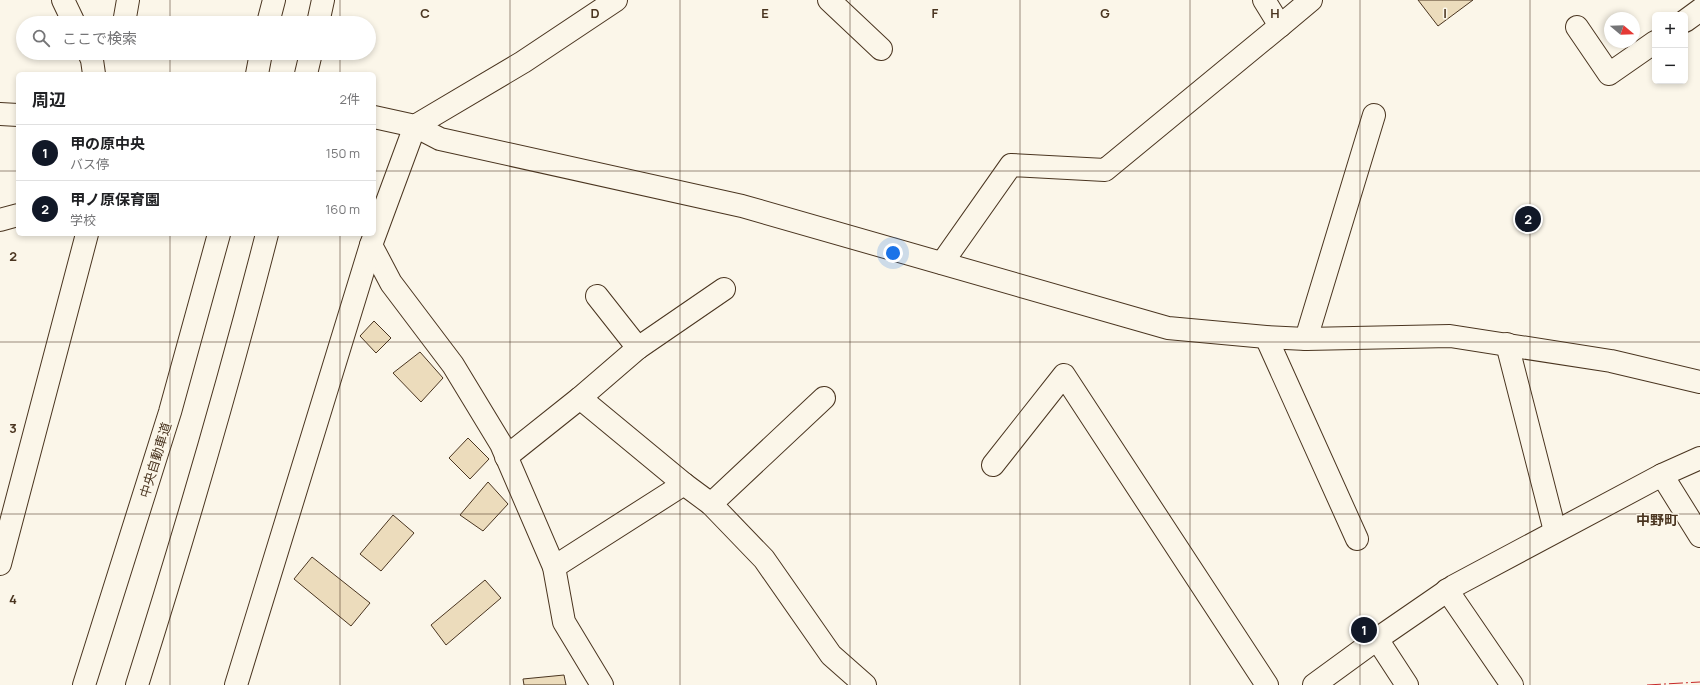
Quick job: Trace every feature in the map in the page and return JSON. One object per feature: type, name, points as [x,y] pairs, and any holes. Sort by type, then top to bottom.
[{"type":"main road","points":[[63,0],[71,16]]},
{"type":"main road","points":[[125,16],[128,0]]},
{"type":"main road","points":[[376,232],[416,126],[523,62],[616,0]]},
{"type":"main road","points":[[829,0],[881,49]]},
{"type":"main road","points":[[1264,0],[1280,26]]},
{"type":"main road","points":[[942,263],[1011,165],[1105,170],[1311,0]]},
{"type":"main road","points":[[1688,19],[1700,10]]},
{"type":"main road","points":[[1577,27],[1610,74],[1652,44]]},
{"type":"main road","points":[[92,60],[94,72]]},
{"type":"main road","points":[[257,72],[260,60]]},
{"type":"main road","points":[[306,72],[309,60]]},
{"type":"main road","points":[[0,114],[16,115]]},
{"type":"main road","points":[[1306,339],[1374,115]]},
{"type":"main road","points":[[376,118],[416,126],[440,138],[742,206],[1168,328],[1306,339],[1450,336],[1611,361],[1700,382]]},
{"type":"main road","points":[[0,220],[16,216]]},
{"type":"main road","points":[[0,564],[86,236]]},
{"type":"main road","name":"中央自動車道","points":[[84,685],[170,412],[218,236]]},
{"type":"main road","points":[[137,685],[178,556],[212,438],[266,236]]},
{"type":"main road","points":[[236,685],[374,236]]},
{"type":"main road","points":[[371,245],[391,283],[453,365],[501,444],[554,567],[564,622],[602,685]]},
{"type":"main road","points":[[506,457],[580,398],[638,348],[724,289]]},
{"type":"main road","points":[[598,296],[638,348]]},
{"type":"main road","points":[[1266,337],[1357,539]]},
{"type":"main road","points":[[1507,344],[1555,531]]},
{"type":"main road","points":[[993,465],[1064,375],[1267,685]]},
{"type":"main road","points":[[580,398],[684,484],[711,504],[764,559],[831,655],[865,685]]},
{"type":"main road","points":[[711,504],[824,398]]},
{"type":"main road","points":[[1314,685],[1447,590],[1662,475],[1700,458]]},
{"type":"main road","points":[[1662,475],[1700,536]]},
{"type":"main road","points":[[554,567],[684,484]]},
{"type":"main road","points":[[1447,590],[1512,685]]},
{"type":"main road","points":[[1377,639],[1407,685]]},
{"type":"building","points":[[1418,0],[1473,0],[1438,26]]},
{"type":"building","points":[[374,321],[391,338],[376,353],[360,336]]},
{"type":"building","points":[[420,352],[443,378],[421,402],[393,373]]},
{"type":"building","points":[[468,438],[489,459],[470,479],[449,458]]},
{"type":"building","points":[[488,482],[508,504],[483,531],[460,515]]},
{"type":"building","points":[[393,515],[414,533],[381,571],[360,554]]},
{"type":"building","points":[[312,557],[370,603],[351,626],[294,579]]},
{"type":"building","points":[[485,580],[501,598],[446,645],[431,625]]},
{"type":"building","points":[[564,675],[566,685],[524,685],[523,679]]},
{"type":"power","points":[[1647,685],[1700,682]]},
{"type":"place","name":"甲ノ原保育園","points":[[1528,219]]},
{"type":"place","name":"甲の原中央","points":[[1364,630]]},
{"type":"district","name":"中野町","points":[[1657,520]]}]
